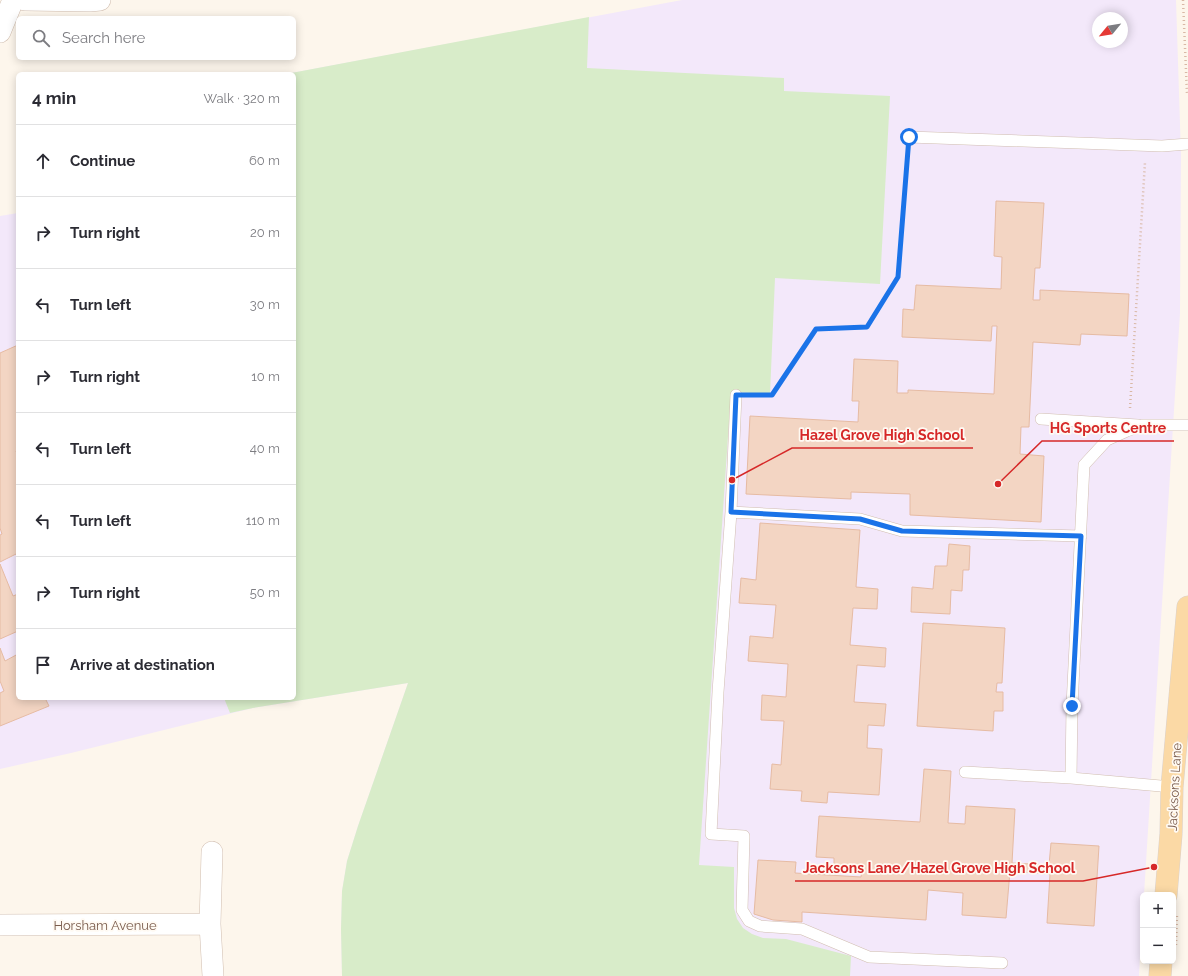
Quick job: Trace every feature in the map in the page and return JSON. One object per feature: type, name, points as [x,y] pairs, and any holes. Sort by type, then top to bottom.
[{"type":"main road","name":"Jacksons Lane","points":[[1172,892],[1172,787],[1188,607]]},
{"type":"main road","points":[[1160,976],[1161,964]]},
{"type":"street","points":[[0,32],[13,0]]},
{"type":"street","points":[[25,0],[100,0]]},
{"type":"street","points":[[212,852],[210,924],[213,976]]},
{"type":"street","name":"Horsham Avenue","points":[[0,925],[210,924]]},
{"type":"lane","points":[[909,137],[1162,146],[1188,144]]},
{"type":"lane","points":[[736,395],[731,512],[718,692],[711,834],[744,836],[742,910],[749,921],[760,926],[802,929],[869,957],[1002,963]]},
{"type":"lane","points":[[1041,419],[1143,425],[1188,425]]},
{"type":"lane","points":[[1071,778],[1072,706],[1084,465],[1107,440],[1143,425]]},
{"type":"lane","points":[[731,512],[860,519],[902,531],[1081,536]]},
{"type":"lane","points":[[965,772],[1071,778],[1172,787]]},
{"type":"path","points":[[1183,0],[1188,94]]},
{"type":"path","points":[[736,395],[772,395],[816,329],[867,327],[898,277],[909,137]]},
{"type":"path","points":[[1129,424],[1146,145]]},
{"type":"shaded area","points":[[682,0],[1176,0],[1181,155],[1180,313],[1144,892],[1140,892],[1139,976],[342,976],[342,891],[347,861],[408,683],[253,708],[0,769],[0,216],[16,213],[16,700],[296,700],[296,72]]},
{"type":"green space","points":[[589,17],[587,68],[784,78],[784,91],[890,96],[880,284],[775,278],[770,394],[731,392],[699,865],[734,867],[734,908],[737,919],[743,928],[752,934],[763,938],[786,939],[851,956],[850,976],[342,976],[342,891],[347,861],[408,683],[230,713],[225,700],[296,700],[296,72]]},
{"type":"building","points":[[996,201],[1044,203],[1040,268],[1035,268],[1033,300],[1040,300],[1040,290],[1129,294],[1127,336],[1081,334],[1080,345],[1033,342],[1029,427],[1021,427],[1020,454],[1044,456],[1041,522],[910,515],[910,494],[851,492],[851,499],[746,494],[750,416],[858,422],[859,401],[852,401],[854,359],[898,361],[897,393],[908,393],[908,390],[994,394],[997,326],[992,326],[991,341],[902,337],[903,309],[914,310],[916,285],[1001,289],[1002,257],[994,256]]},
{"type":"building","points":[[16,346],[16,554],[0,562],[0,535],[2,534],[0,528],[0,353]]},
{"type":"building","points":[[760,523],[860,530],[856,587],[878,589],[877,609],[853,608],[850,645],[886,648],[885,667],[857,665],[854,702],[886,704],[884,726],[868,725],[867,748],[882,749],[879,795],[828,792],[827,803],[801,801],[802,791],[770,789],[772,764],[781,765],[784,721],[761,720],[762,695],[786,697],[788,664],[748,661],[750,636],[773,638],[776,605],[739,603],[741,578],[756,580]]},
{"type":"building","points":[[949,544],[970,546],[969,570],[963,570],[962,591],[951,590],[950,614],[911,612],[912,587],[933,589],[935,566],[947,566]]},
{"type":"building","points":[[0,564],[13,596],[16,595],[16,632],[0,639]]},
{"type":"building","points":[[923,623],[1005,628],[1002,683],[997,683],[996,692],[1003,692],[1003,711],[994,711],[993,731],[917,726]]},
{"type":"building","points":[[0,648],[5,661],[16,655],[16,700],[46,700],[49,706],[0,726],[0,693],[4,691],[0,681]]},
{"type":"building","points":[[924,769],[951,771],[948,823],[965,824],[966,806],[1015,809],[1012,863],[1049,865],[1051,843],[1099,846],[1094,926],[1047,923],[1050,874],[1010,871],[1006,918],[962,915],[963,893],[928,890],[926,920],[802,912],[802,922],[773,920],[754,914],[758,860],[796,862],[795,873],[861,877],[862,869],[834,867],[834,858],[816,857],[819,816],[920,822]]},
{"type":"place","name":"Hazel Grove High School","points":[[732,480]]},
{"type":"place","name":"HG Sports Centre","points":[[998,484]]},
{"type":"place","name":"Jacksons Lane/Hazel Grove High School","points":[[1154,867]]},
{"type":"route","points":[[909,137],[898,277],[867,327],[816,329],[772,395],[736,395],[731,512],[860,519],[902,531],[1081,536],[1072,706]]}]
